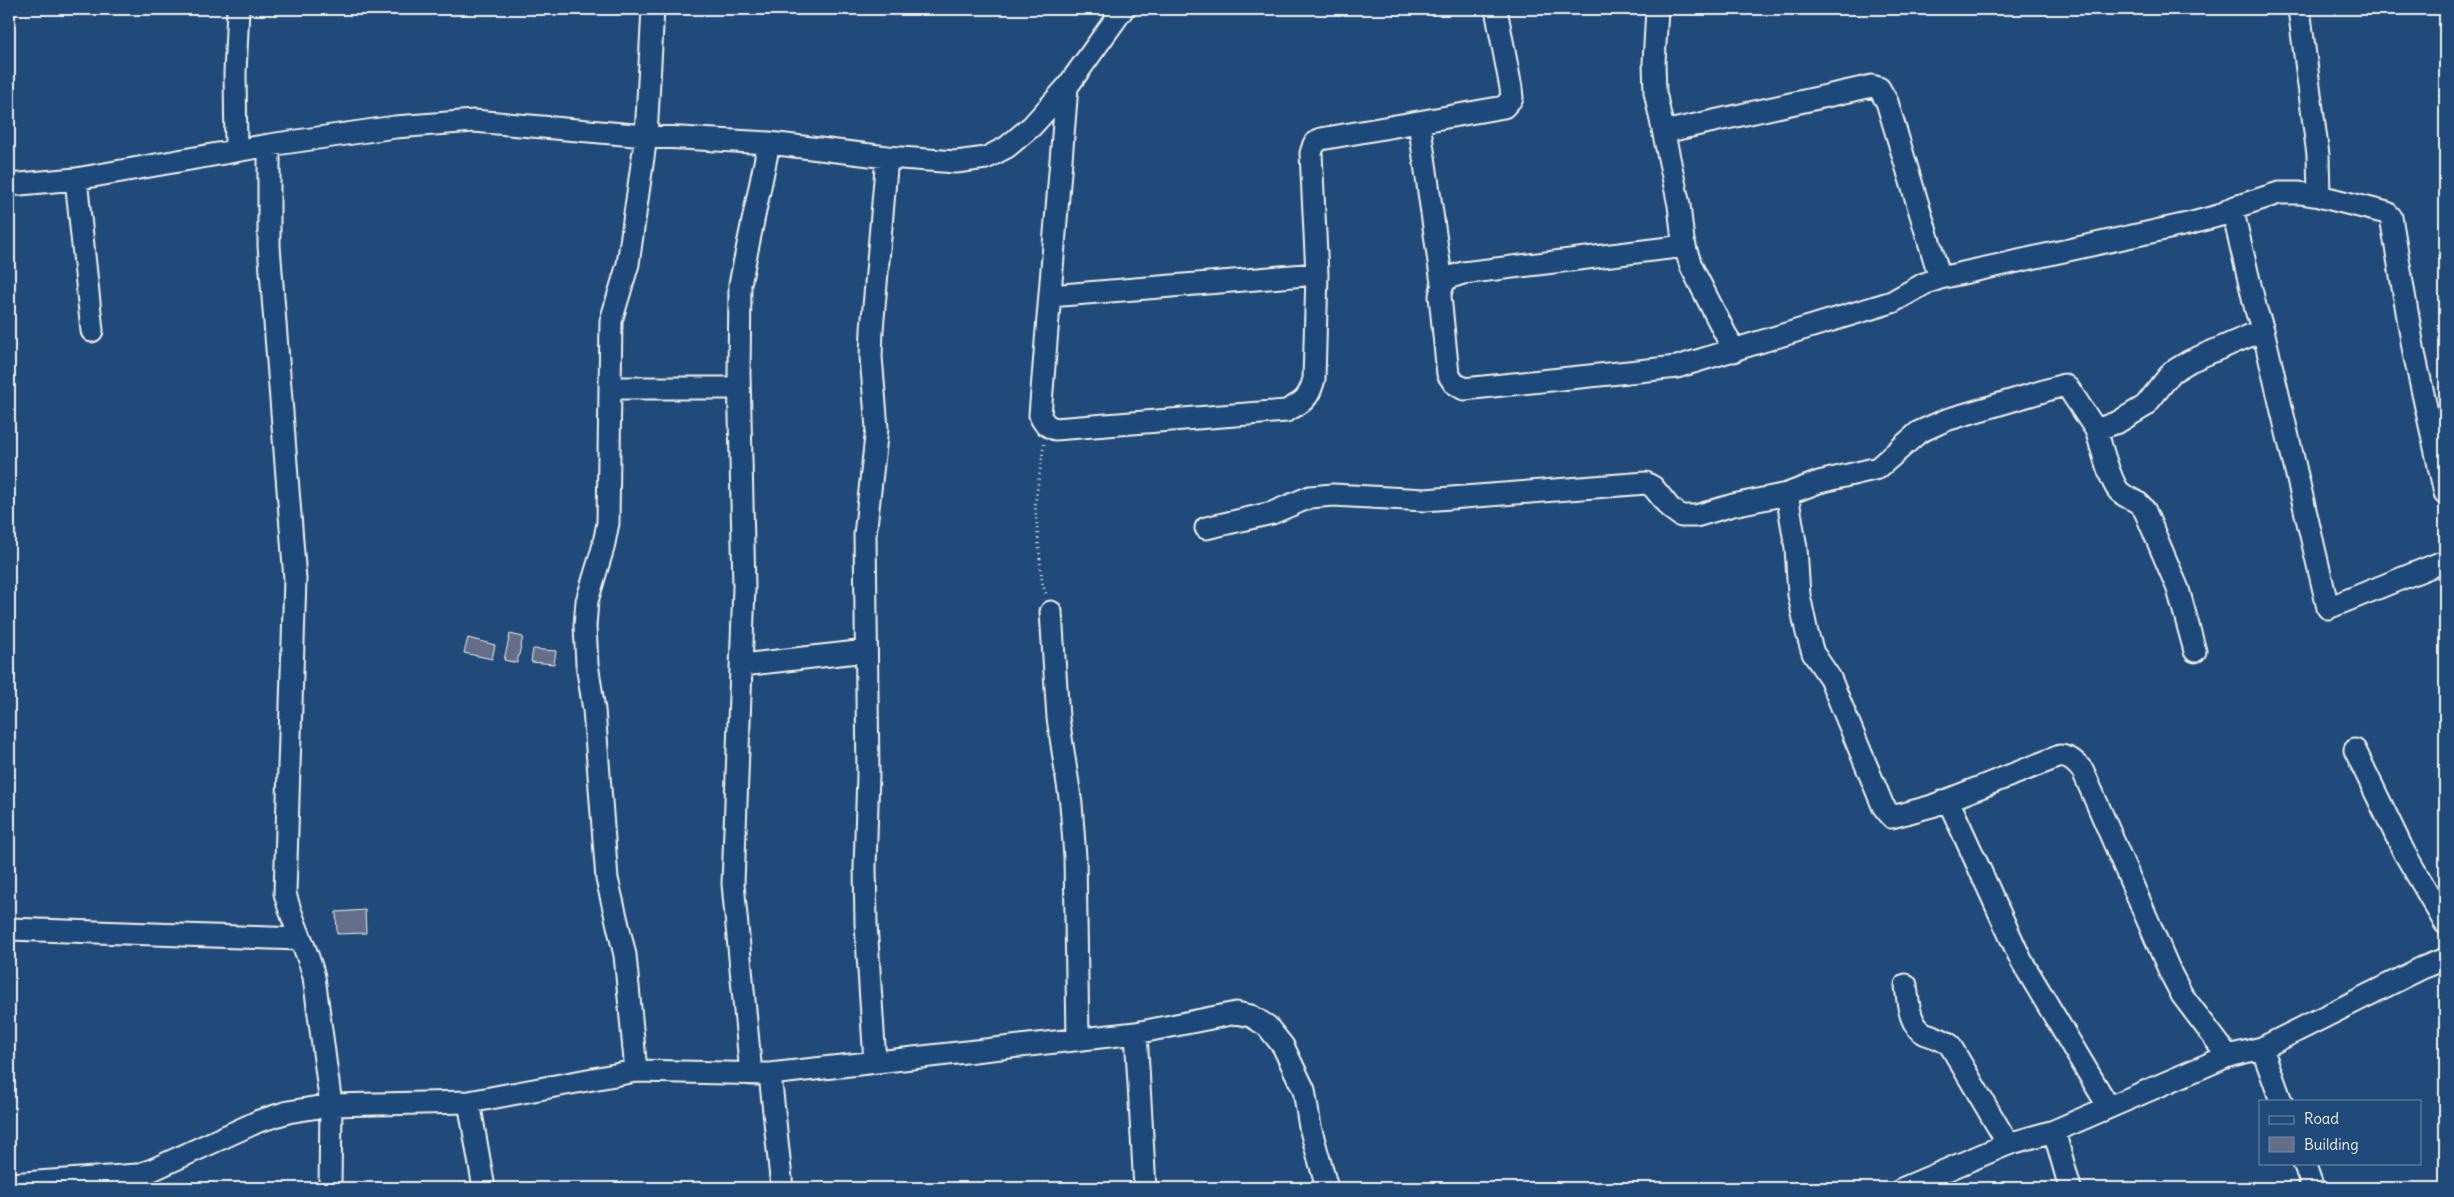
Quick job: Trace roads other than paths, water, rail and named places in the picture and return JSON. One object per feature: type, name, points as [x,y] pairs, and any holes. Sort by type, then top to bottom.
[{"type":"street","points":[[236,151],[235,73],[238,9]]},
{"type":"street","points":[[636,1072],[625,955],[607,879],[594,710],[587,664],[585,626],[587,601],[603,548],[608,523],[611,321],[628,264],[646,136],[653,9]]},
{"type":"street","points":[[9,185],[76,179],[269,145],[428,123],[474,121],[646,136],[768,143],[887,157],[956,162],[986,158],[1013,142],[1067,88],[1123,9]]},
{"type":"street","points":[[1067,88],[1040,415],[1047,426],[1055,429],[1286,411],[1301,403],[1310,394],[1314,378],[1317,274],[1311,153],[1314,144],[1320,139],[1504,108],[1512,98],[1496,9]]},
{"type":"street","points":[[1657,9],[1654,63],[1656,92],[1679,205],[1685,246],[1691,266],[1734,351]]},
{"type":"street","points":[[2299,9],[2318,155],[2319,196]]},
{"type":"street","points":[[1664,132],[1872,86],[1879,88],[1887,102],[1940,278]]},
{"type":"street","points":[[1418,122],[1442,283],[1440,296],[1448,374],[1454,383],[1464,389],[1647,372],[1677,367],[1892,302],[1924,284],[1940,278],[2192,223],[2221,215],[2232,208],[2279,193],[2300,193],[2319,196],[2387,213],[2391,217],[2414,353],[2445,494]]},
{"type":"street","points":[[768,143],[740,284],[739,388],[744,587],[734,884],[760,1074],[782,1188]]},
{"type":"street","points":[[269,145],[269,246],[294,579],[286,893],[290,915],[310,960],[314,977],[331,1106],[330,1188]]},
{"type":"street","points":[[875,1062],[866,924],[868,774],[864,535],[876,428],[871,357],[872,330],[887,157]]},
{"type":"street","points":[[76,179],[92,330]]},
{"type":"street","points":[[2232,208],[2264,330],[2328,608],[2445,560]]},
{"type":"street","points":[[1442,283],[1448,278],[1463,273],[1685,246]]},
{"type":"street","points":[[1050,296],[1317,274]]},
{"type":"street","points":[[2096,430],[2118,422],[2145,406],[2172,372],[2264,330]]},
{"type":"street","points":[[1206,528],[1272,513],[1310,497],[1334,495],[1425,500],[1646,484],[1653,487],[1670,508],[1681,516],[1696,516],[1733,505],[1787,494],[1819,482],[1878,468],[1919,432],[1946,420],[2064,385],[2069,388],[2096,430],[2116,486],[2125,497],[2139,502],[2145,511],[2178,589],[2195,651]]},
{"type":"street","points":[[610,388],[739,388]]},
{"type":"street","points":[[1787,494],[1796,548],[1799,595],[1806,633],[1813,653],[1830,678],[1883,806],[1892,817],[1948,800],[2060,756],[2068,757],[2075,762],[2083,771],[2170,974],[2182,995],[2228,1056]]},
{"type":"street","points":[[1051,612],[1058,718],[1071,804],[1075,857],[1078,1039]]},
{"type":"street","points":[[742,664],[866,651]]},
{"type":"street","points":[[2355,750],[2404,852],[2445,923]]},
{"type":"street","points":[[1948,800],[2021,960],[2108,1106]]},
{"type":"street","points":[[9,929],[300,939]]},
{"type":"street","points":[[1904,1188],[2008,1144],[2054,1131],[2108,1106],[2228,1056],[2262,1048],[2422,968],[2445,959]]},
{"type":"street","points":[[1906,986],[1909,1009],[1916,1028],[1924,1033],[1941,1038],[1950,1045],[2008,1144]]},
{"type":"street","points":[[9,1184],[137,1175],[259,1121],[288,1112],[331,1106],[469,1102],[636,1072],[760,1074],[1136,1033],[1236,1013],[1251,1016],[1267,1026],[1283,1046],[1304,1090],[1310,1127],[1327,1188]]},
{"type":"street","points":[[1136,1033],[1145,1188]]},
{"type":"street","points":[[2262,1048],[2281,1100]]},
{"type":"street","points":[[469,1102],[484,1188]]},
{"type":"street","points":[[2054,1131],[2070,1188]]},
{"type":"street","points":[[2304,1164],[2313,1188]]}]
